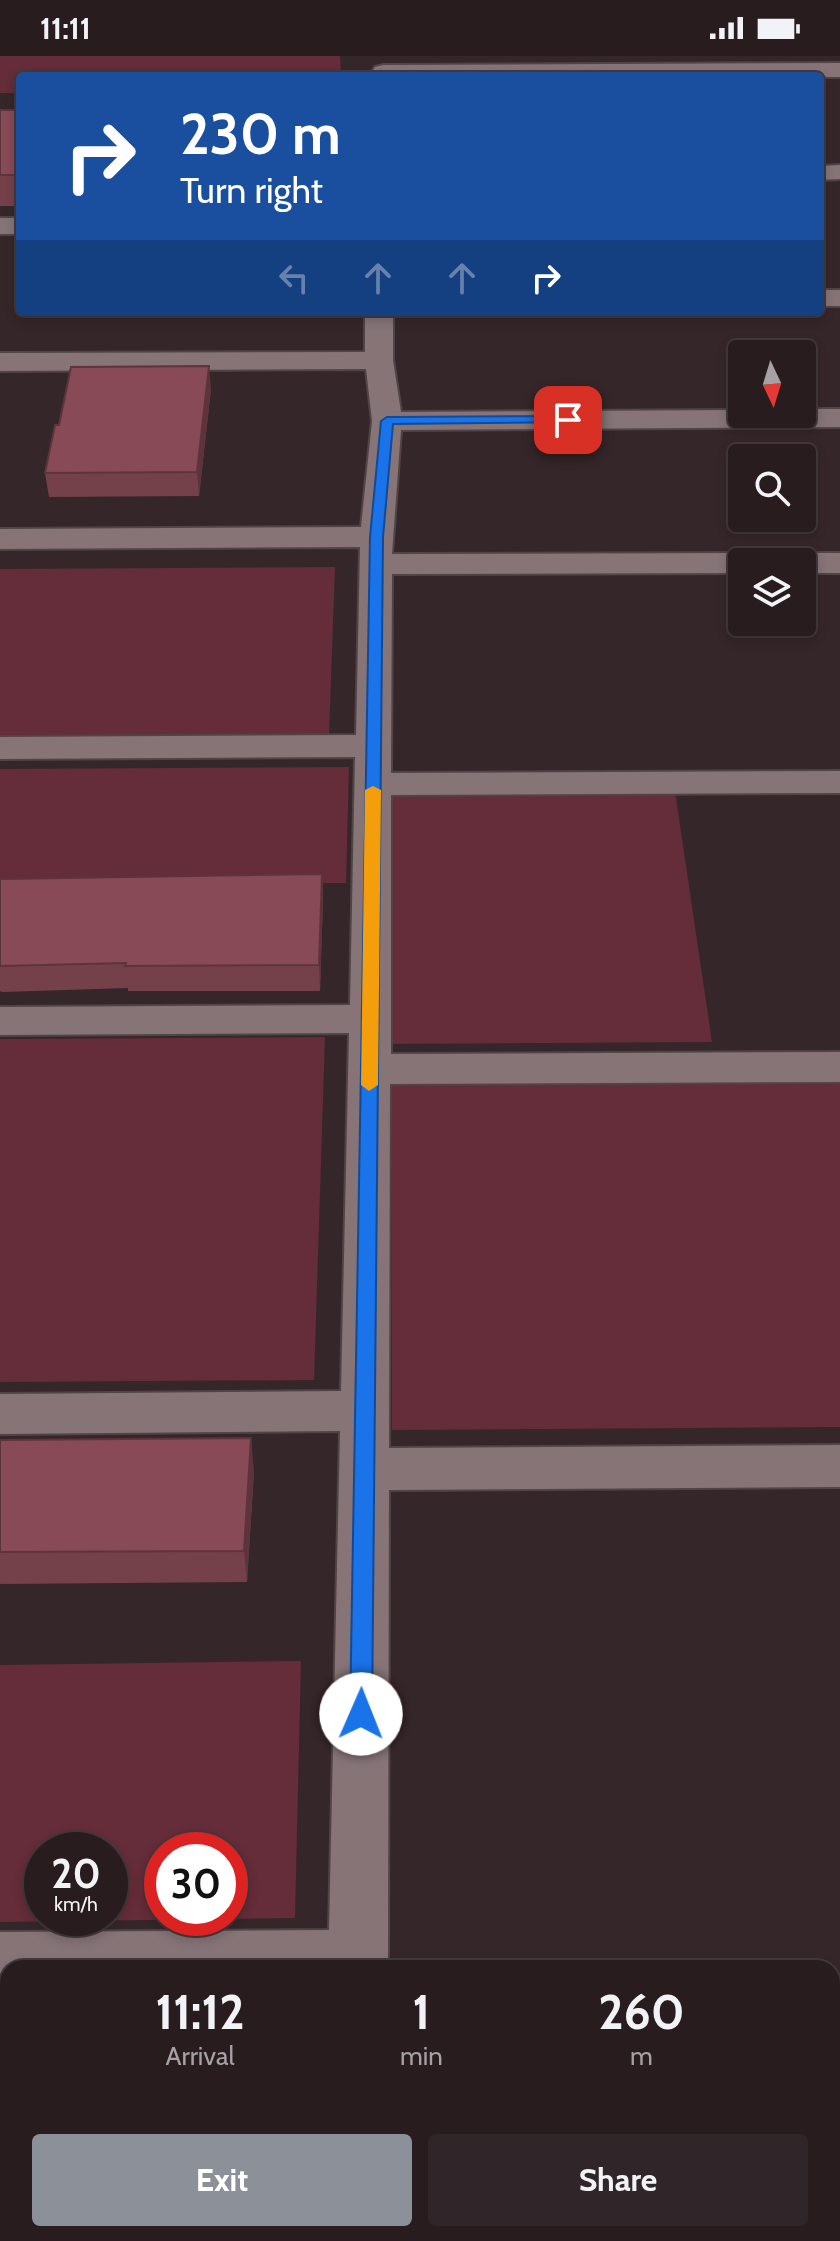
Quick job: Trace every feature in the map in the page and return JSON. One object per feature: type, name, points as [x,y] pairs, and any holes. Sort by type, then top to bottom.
[{"type":"street","points":[[383,68],[840,70]]},
{"type":"street","points":[[358,1960],[376,551],[387,421],[379,360],[379,316]]},
{"type":"street","points":[[0,362],[379,360]]},
{"type":"street","points":[[387,421],[840,418]]},
{"type":"street","points":[[0,539],[728,563]]},
{"type":"street","points":[[816,563],[840,563]]},
{"type":"street","points":[[0,748],[840,782]]},
{"type":"street","points":[[0,1021],[370,1019]]},
{"type":"street","points":[[370,1069],[840,1067]]},
{"type":"street","points":[[0,1414],[365,1411]]},
{"type":"street","points":[[364,1469],[840,1466]]},
{"type":"shaded area","points":[[0,56],[340,56],[341,72],[16,72],[16,93],[0,93]]},
{"type":"shaded area","points":[[335,567],[329,736],[0,738],[0,569]]},
{"type":"shaded area","points":[[349,767],[346,883],[0,884],[0,769]]},
{"type":"shaded area","points":[[675,791],[712,1042],[386,1044],[387,792]]},
{"type":"shaded area","points":[[325,1037],[314,1380],[0,1382],[0,1039]]},
{"type":"shaded area","points":[[840,1080],[840,1427],[392,1430],[392,1083]]},
{"type":"shaded area","points":[[301,1661],[295,1918],[248,1919],[248,1832],[144,1832],[144,1920],[128,1920],[128,1832],[24,1832],[24,1922],[0,1922],[0,1665]]},
{"type":"building","points":[[0,110],[16,110],[16,175],[0,175]]},
{"type":"building","points":[[209,366],[197,472],[45,473],[71,367]]},
{"type":"building","points":[[322,874],[319,965],[125,966],[126,963],[0,966],[0,879]]},
{"type":"building","points":[[251,1438],[244,1551],[0,1552],[0,1440]]},
{"type":"slow traffic","points":[[369,1085],[373,790]]},
{"type":"route","points":[[361,1714],[376,537],[387,421],[568,420]]}]
